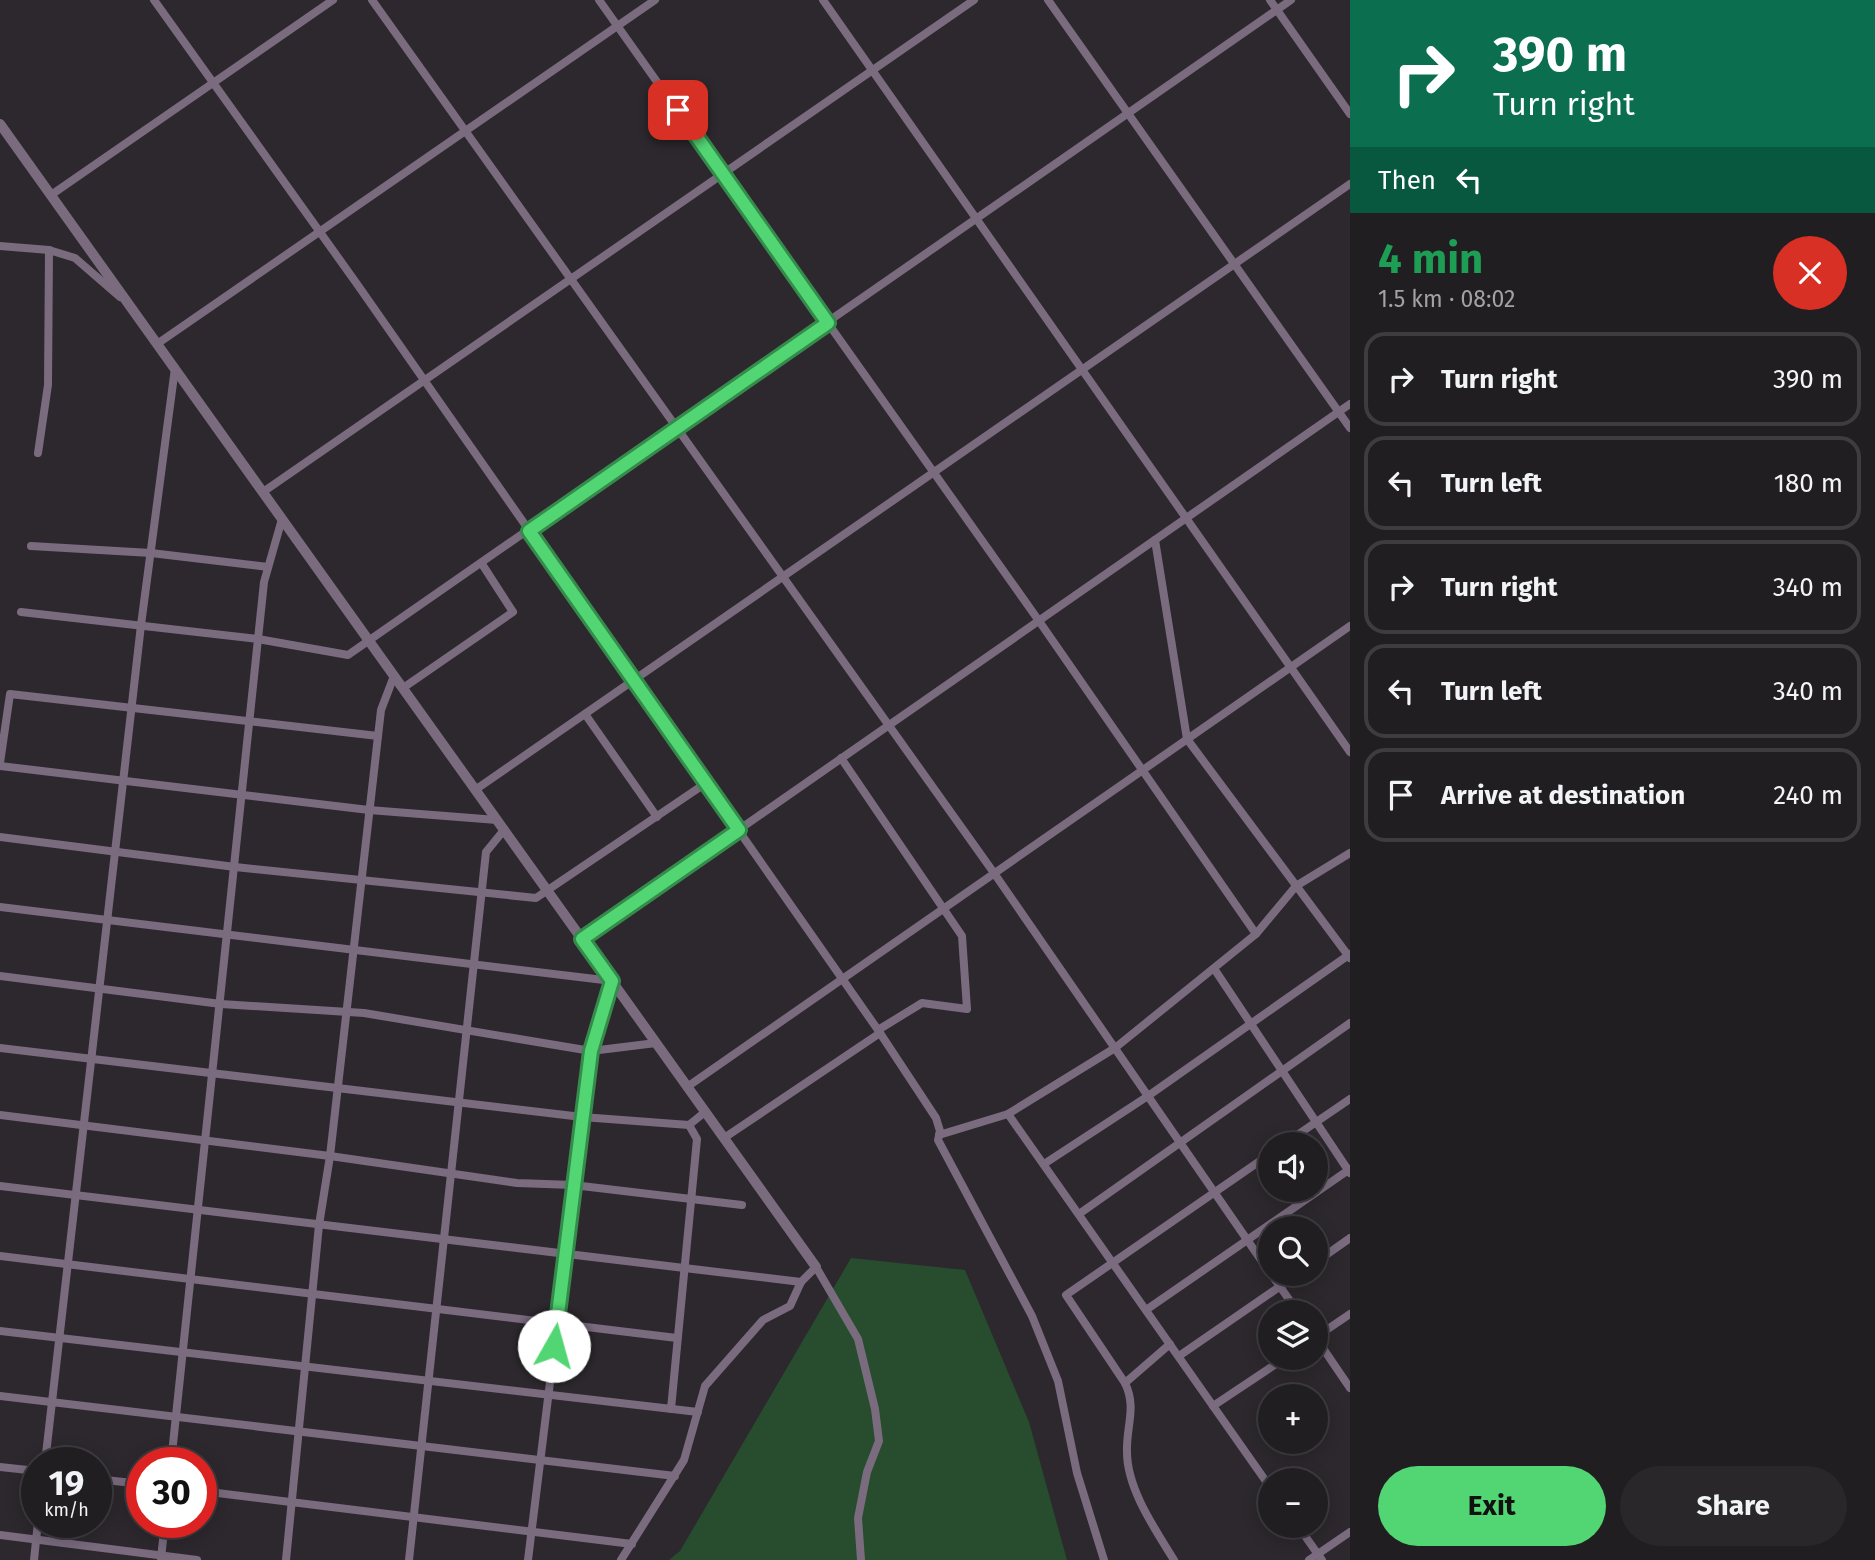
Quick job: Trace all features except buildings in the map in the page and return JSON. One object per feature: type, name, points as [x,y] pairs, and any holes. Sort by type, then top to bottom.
[{"type":"street","points":[[154,0],[843,978],[936,1118],[938,1140],[1031,1316],[1058,1381],[1077,1473],[1104,1560]]},
{"type":"street","points":[[51,195],[332,0]]},
{"type":"street","points":[[372,0],[994,873],[1258,1254]]},
{"type":"street","points":[[599,0],[1039,621],[1256,934]]},
{"type":"street","points":[[158,344],[655,0]]},
{"type":"street","points":[[823,0],[1350,752]]},
{"type":"street","points":[[263,492],[974,0]]},
{"type":"street","points":[[1048,0],[1350,428]]},
{"type":"street","points":[[1270,0],[1350,114]]},
{"type":"street","points":[[21,612],[258,639],[348,655],[1292,0]]},
{"type":"street","points":[[0,124],[816,1268],[858,1339],[875,1409],[879,1441],[867,1472],[858,1518],[861,1560]]},
{"type":"street","points":[[475,790],[1350,184]]},
{"type":"street","points":[[0,246],[49,250],[75,258],[130,305]]},
{"type":"street","points":[[38,453],[48,385],[49,250]]},
{"type":"street","points":[[47,1447],[141,625],[175,368]]},
{"type":"street","points":[[582,939],[1350,404]]},
{"type":"street","points":[[173,1447],[258,639],[268,566],[282,519]]},
{"type":"street","points":[[1044,1164],[1148,1096],[1349,955],[1187,739],[1155,540]]},
{"type":"street","points":[[31,546],[151,553],[268,566]]},
{"type":"street","points":[[402,688],[513,612],[482,564]]},
{"type":"street","points":[[687,1087],[1350,626]]},
{"type":"street","points":[[286,1560],[319,1226],[330,1156],[381,710],[394,676]]},
{"type":"street","points":[[378,736],[10,694],[0,764],[369,810],[497,820]]},
{"type":"street","points":[[585,714],[657,817]]},
{"type":"street","points":[[724,1138],[922,1003],[967,1009],[962,936],[841,758]]},
{"type":"street","points":[[0,837],[235,867],[536,898],[706,783]]},
{"type":"street","points":[[409,1560],[486,852],[504,830]]},
{"type":"street","points":[[939,1135],[1009,1114],[1115,1048],[1215,970],[1256,934],[1296,886],[1350,853]]},
{"type":"street","points":[[0,907],[612,981]]},
{"type":"street","points":[[1146,1310],[1349,1170],[1280,1072],[1215,970]]},
{"type":"street","points":[[0,976],[221,1004],[346,1014],[364,1013],[591,1051],[656,1043]]},
{"type":"street","points":[[528,1560],[591,1051],[612,981]]},
{"type":"street","points":[[1079,1214],[1350,1023]]},
{"type":"street","points":[[0,1048],[459,1100],[582,1117],[690,1125],[705,1112]]},
{"type":"street","points":[[1302,1132],[1350,1099]]},
{"type":"street","points":[[1009,1114],[1258,1470]]},
{"type":"street","points":[[0,1115],[330,1156],[517,1183],[573,1185],[742,1205]]},
{"type":"street","points":[[671,1409],[697,1139],[690,1125]]},
{"type":"street","points":[[1174,1560],[1151,1521],[1130,1474],[1126,1452],[1132,1398],[1125,1383],[1066,1295],[1258,1163]]},
{"type":"street","points":[[0,1186],[801,1282]]},
{"type":"street","points":[[1328,1254],[1350,1238]]},
{"type":"street","points":[[0,1256],[313,1296],[557,1321],[677,1338]]},
{"type":"street","points":[[621,1560],[684,1460],[705,1386],[763,1320],[790,1306],[801,1282],[816,1268]]},
{"type":"street","points":[[1179,1356],[1280,1287],[1289,1300]]},
{"type":"street","points":[[1328,1330],[1350,1314]]},
{"type":"street","points":[[0,1331],[698,1412]]},
{"type":"street","points":[[1125,1383],[1170,1344]]},
{"type":"street","points":[[1328,1356],[1350,1388]]},
{"type":"street","points":[[1213,1406],[1266,1370]]},
{"type":"street","points":[[0,1396],[675,1476]]},
{"type":"street","points":[[0,1467],[21,1469]]},
{"type":"street","points":[[217,1494],[632,1544]]},
{"type":"street","points":[[1310,1560],[1320,1557],[1350,1532]]},
{"type":"street","points":[[0,1535],[161,1558],[197,1560]]},
{"type":"street","points":[[161,1558],[163,1538]]},
{"type":"street","points":[[1307,1538],[1320,1557]]},
{"type":"street","points":[[34,1560],[36,1540]]},
{"type":"green space","points":[[851,1258],[965,1270],[1029,1422],[1067,1560],[669,1560],[680,1551]]},
{"type":"route","points":[[554,1346],[591,1051],[612,981],[582,939],[739,830],[529,531],[828,323],[678,110]]}]
